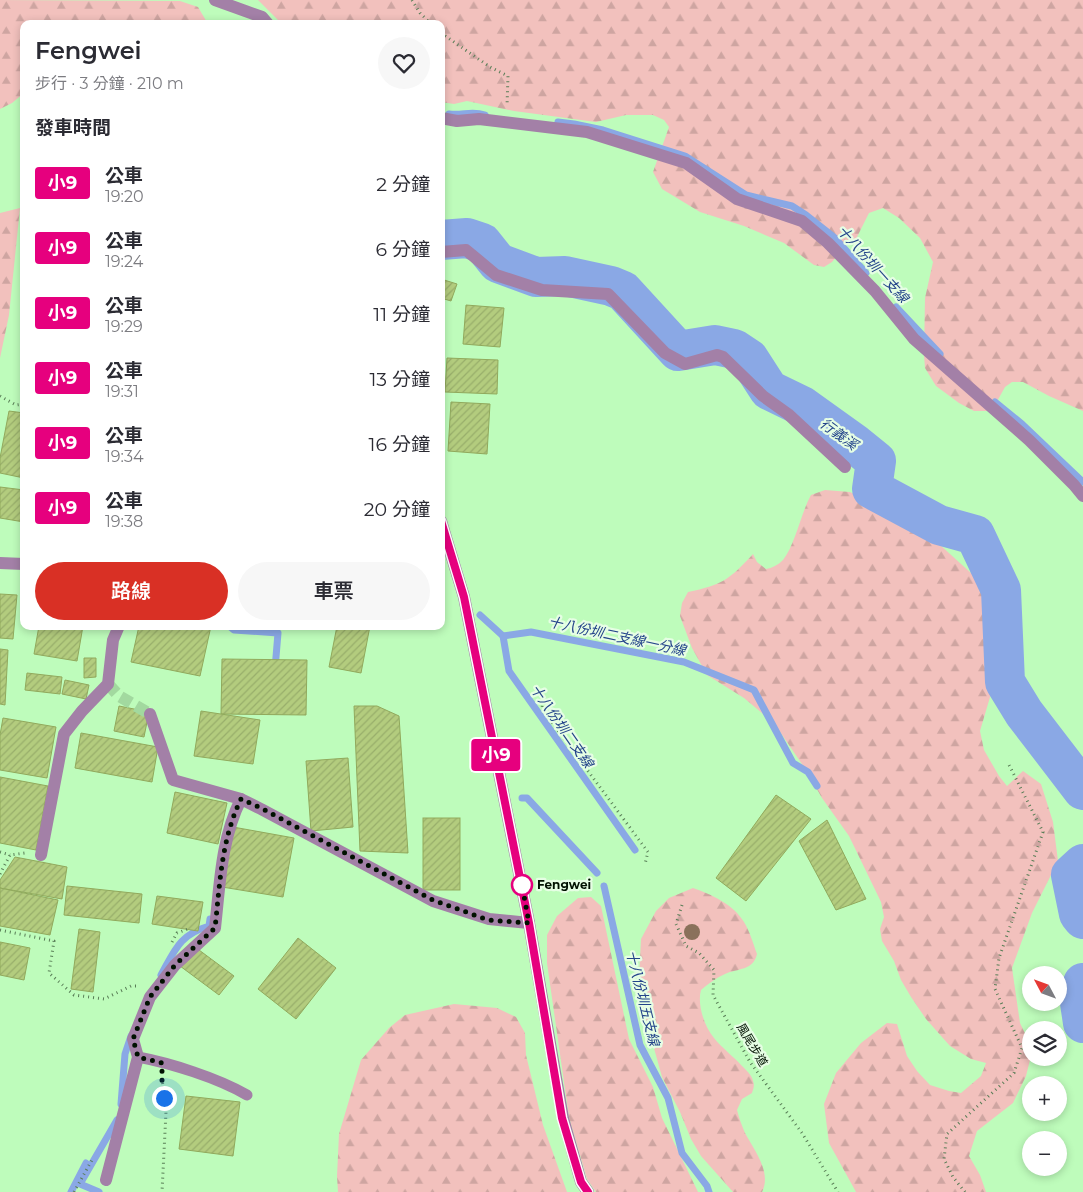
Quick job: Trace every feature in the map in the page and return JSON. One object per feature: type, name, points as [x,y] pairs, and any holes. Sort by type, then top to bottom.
[{"type":"street","points":[[214,0],[262,16],[265,20]]},
{"type":"street","points":[[445,119],[457,121],[478,119],[587,132],[686,163],[737,199],[802,221],[828,243],[875,291],[914,339],[1029,440],[1083,496]]},
{"type":"street","points":[[445,252],[466,250],[496,275],[542,290],[608,294],[665,353],[685,364],[717,355],[723,357],[763,396],[788,414],[845,466]]},
{"type":"street","points":[[445,534],[464,597],[529,923],[562,1118],[581,1182],[588,1192]]},
{"type":"street","points":[[0,563],[20,564]]},
{"type":"street","points":[[40,856],[64,734],[82,711],[108,684],[112,640],[117,630]]},
{"type":"street","points":[[150,714],[173,780],[241,799],[261,808],[433,900],[488,920],[529,923]]},
{"type":"street","points":[[106,1180],[138,1057],[133,1039],[150,997],[175,965],[215,928],[224,848],[231,819],[241,799]]},
{"type":"lane","points":[[138,1057],[230,1085],[247,1095]]},
{"type":"path","points":[[412,0],[427,20]]},
{"type":"path","points":[[445,36],[490,67],[508,76],[508,102],[502,122]]},
{"type":"path","points":[[0,396],[16,405],[20,404]]},
{"type":"path","points":[[544,691],[542,709],[648,852],[645,864]]},
{"type":"path","points":[[965,1192],[953,1177],[944,1159],[947,1134],[1014,1073],[1022,1048],[994,989],[999,958],[1043,832],[1008,763]]},
{"type":"path","points":[[0,852],[10,855],[21,852],[40,856]]},
{"type":"path","points":[[0,874],[10,855]]},
{"type":"path","name":"風尾步道","points":[[682,905],[676,924],[686,946],[699,953],[714,970],[713,995],[750,1062],[802,1133],[838,1192]]},
{"type":"path","points":[[0,930],[54,941],[49,973],[74,995],[104,999],[130,986],[140,986]]},
{"type":"path","points":[[162,1063],[162,1083],[166,1112],[162,1192]]},
{"type":"green space","points":[[0,0],[180,1],[198,7],[206,20],[20,20],[20,96],[0,109]]},
{"type":"green space","points":[[258,0],[1083,0],[1083,411],[1023,382],[1012,382],[1005,387],[995,405],[987,411],[974,411],[959,403],[936,386],[925,368],[924,355],[925,298],[933,262],[920,238],[899,218],[883,208],[869,213],[856,239],[848,243],[832,262],[824,267],[814,265],[784,243],[744,226],[700,212],[662,189],[653,172],[669,127],[664,120],[653,115],[626,115],[596,122],[514,111],[467,101],[454,104],[445,103],[445,20],[278,20]]},
{"type":"green space","points":[[20,208],[9,315],[0,358],[0,213]]},
{"type":"green space","points":[[825,490],[850,492],[896,519],[928,534],[982,583],[994,612],[993,687],[980,731],[984,750],[1007,786],[1023,771],[1041,784],[1053,822],[1058,861],[1032,913],[1012,968],[1022,1027],[1022,1066],[1028,1066],[1026,1076],[1022,1076],[1022,1084],[1013,1103],[977,1131],[969,1156],[980,1175],[986,1192],[856,1192],[829,1143],[824,1104],[836,1073],[861,1043],[887,1023],[897,1024],[907,1056],[930,1085],[961,1093],[981,1076],[986,1063],[971,1059],[950,1046],[926,1019],[901,980],[894,961],[882,941],[880,929],[884,917],[881,902],[849,836],[774,723],[744,698],[707,675],[692,648],[680,616],[682,603],[688,592],[709,587],[731,576],[753,554],[757,562],[766,569],[781,562],[791,546],[811,495]]},
{"type":"green space","points":[[693,888],[707,893],[728,905],[740,916],[757,954],[749,966],[730,972],[712,981],[701,990],[700,1002],[702,1015],[710,1033],[747,1071],[752,1079],[754,1086],[752,1093],[742,1099],[737,1110],[745,1133],[761,1161],[765,1177],[762,1192],[733,1192],[701,1156],[662,1077],[642,1005],[639,978],[641,939],[656,911],[669,898]]},
{"type":"green space","points":[[591,897],[601,906],[629,1039],[653,1087],[662,1118],[698,1192],[596,1192],[587,1179],[569,1117],[547,963],[547,935],[557,916],[578,898]]},
{"type":"green space","points":[[454,1004],[497,1008],[516,1017],[525,1033],[526,1055],[543,1125],[567,1192],[338,1192],[339,1134],[361,1060],[389,1028],[405,1015]]},
{"type":"building","points":[[445,280],[457,284],[451,301],[445,299]]},
{"type":"building","points":[[466,305],[504,308],[500,347],[463,344]]},
{"type":"building","points":[[447,358],[498,360],[497,394],[445,392]]},
{"type":"building","points":[[451,402],[490,404],[487,454],[448,451]]},
{"type":"building","points":[[9,411],[20,412],[20,477],[0,473],[0,458]]},
{"type":"building","points":[[0,487],[20,490],[20,521],[0,518]]},
{"type":"building","points":[[0,594],[17,595],[13,639],[0,638]]},
{"type":"building","points":[[38,630],[82,630],[77,661],[34,654]]},
{"type":"building","points":[[138,630],[210,630],[200,676],[131,662]]},
{"type":"building","points":[[336,630],[369,630],[361,673],[329,667]]},
{"type":"building","points":[[0,649],[8,650],[5,705],[0,704]]},
{"type":"building","points":[[84,658],[96,658],[96,677],[84,678]]},
{"type":"building","points":[[222,659],[307,660],[306,715],[221,714]]},
{"type":"building","points":[[27,673],[62,677],[60,694],[25,690]]},
{"type":"building","points":[[65,680],[89,685],[86,699],[62,694]]},
{"type":"building","points":[[119,706],[149,712],[144,737],[114,731]]},
{"type":"building","points":[[354,706],[377,706],[399,716],[408,853],[360,851]]},
{"type":"building","points":[[201,711],[260,720],[253,764],[194,756]]},
{"type":"building","points":[[3,718],[56,727],[47,778],[0,770],[0,735]]},
{"type":"building","points":[[81,733],[158,747],[152,782],[75,768]]},
{"type":"building","points":[[348,758],[353,827],[311,831],[306,761]]},
{"type":"building","points":[[0,777],[48,786],[36,850],[0,843]]},
{"type":"building","points":[[175,792],[227,803],[218,844],[167,833]]},
{"type":"building","points":[[776,795],[811,819],[746,901],[716,878]]},
{"type":"building","points":[[423,818],[460,818],[460,890],[423,890]]},
{"type":"building","points":[[827,820],[866,899],[836,910],[799,841]]},
{"type":"building","points":[[233,827],[294,838],[283,897],[222,887]]},
{"type":"building","points":[[15,857],[67,867],[62,899],[0,888],[0,880]]},
{"type":"building","points":[[67,886],[142,894],[139,923],[64,915]]},
{"type":"building","points":[[0,888],[58,900],[50,935],[0,926]]},
{"type":"building","points":[[157,896],[203,902],[198,931],[152,924]]},
{"type":"building","points":[[79,929],[100,932],[93,992],[71,989]]},
{"type":"building","points":[[298,938],[336,968],[296,1019],[258,989]]},
{"type":"building","points":[[0,942],[30,948],[24,980],[0,975]]},
{"type":"building","points":[[195,947],[234,976],[219,995],[180,966]]},
{"type":"building","points":[[186,1096],[240,1102],[233,1156],[179,1149]]},
{"type":"waterway","name":"十八份圳一支線","points":[[449,114],[475,113],[485,115]]},
{"type":"waterway","name":"十八份圳一支線","points":[[558,122],[603,130],[685,156],[746,195],[792,206],[835,238],[866,273]]},
{"type":"waterway","name":"行義溪","points":[[445,240],[467,238],[482,243],[498,263],[536,277],[565,276],[611,286],[623,291],[678,351],[715,345],[734,349],[749,359],[769,390],[802,406],[876,461],[872,489],[939,525],[975,535],[1001,590],[1005,682],[1024,713],[1083,790]]},
{"type":"waterway","name":"十八份圳一支線","points":[[896,307],[940,354]]},
{"type":"waterway","name":"十八份圳一支線","points":[[995,402],[1022,424],[1083,482]]},
{"type":"waterway","name":"十八份圳二支線","points":[[480,615],[503,636],[509,671],[635,850]]},
{"type":"waterway","points":[[234,630],[278,633],[275,669]]},
{"type":"waterway","name":"十八份圳二支線一分線","points":[[503,636],[531,632],[684,662],[754,690],[793,763],[808,772],[817,786]]},
{"type":"waterway","name":"十八份圳五支線","points":[[522,798],[527,798],[597,873]]},
{"type":"waterway","name":"行義溪","points":[[1083,864],[1071,875],[1079,914],[1083,919]]},
{"type":"waterway","name":"十八份圳五支線","points":[[604,886],[640,1045],[668,1098],[682,1153],[707,1186],[709,1192]]},
{"type":"waterway","points":[[161,975],[179,944],[191,934],[209,926],[210,919]]},
{"type":"waterway","name":"行義溪","points":[[1083,983],[1079,996],[1083,1023]]},
{"type":"waterway","points":[[121,1104],[125,1054],[131,1036]]},
{"type":"waterway","points":[[99,1192],[80,1184],[117,1120]]},
{"type":"waterway","points":[[71,1192],[86,1163]]},
{"type":"tunnel","points":[[108,684],[119,696],[150,714]]},
{"type":"bus line","name":"小9","points":[[445,531],[464,597],[529,923],[562,1118],[581,1182],[588,1192]]},
{"type":"place","name":"Fengwei","points":[[522,885]]},
{"type":"route","points":[[164,1098],[162,1063],[138,1057],[133,1039],[150,997],[175,965],[215,928],[224,848],[231,819],[241,799],[433,900],[488,920],[529,923],[522,885]]}]
